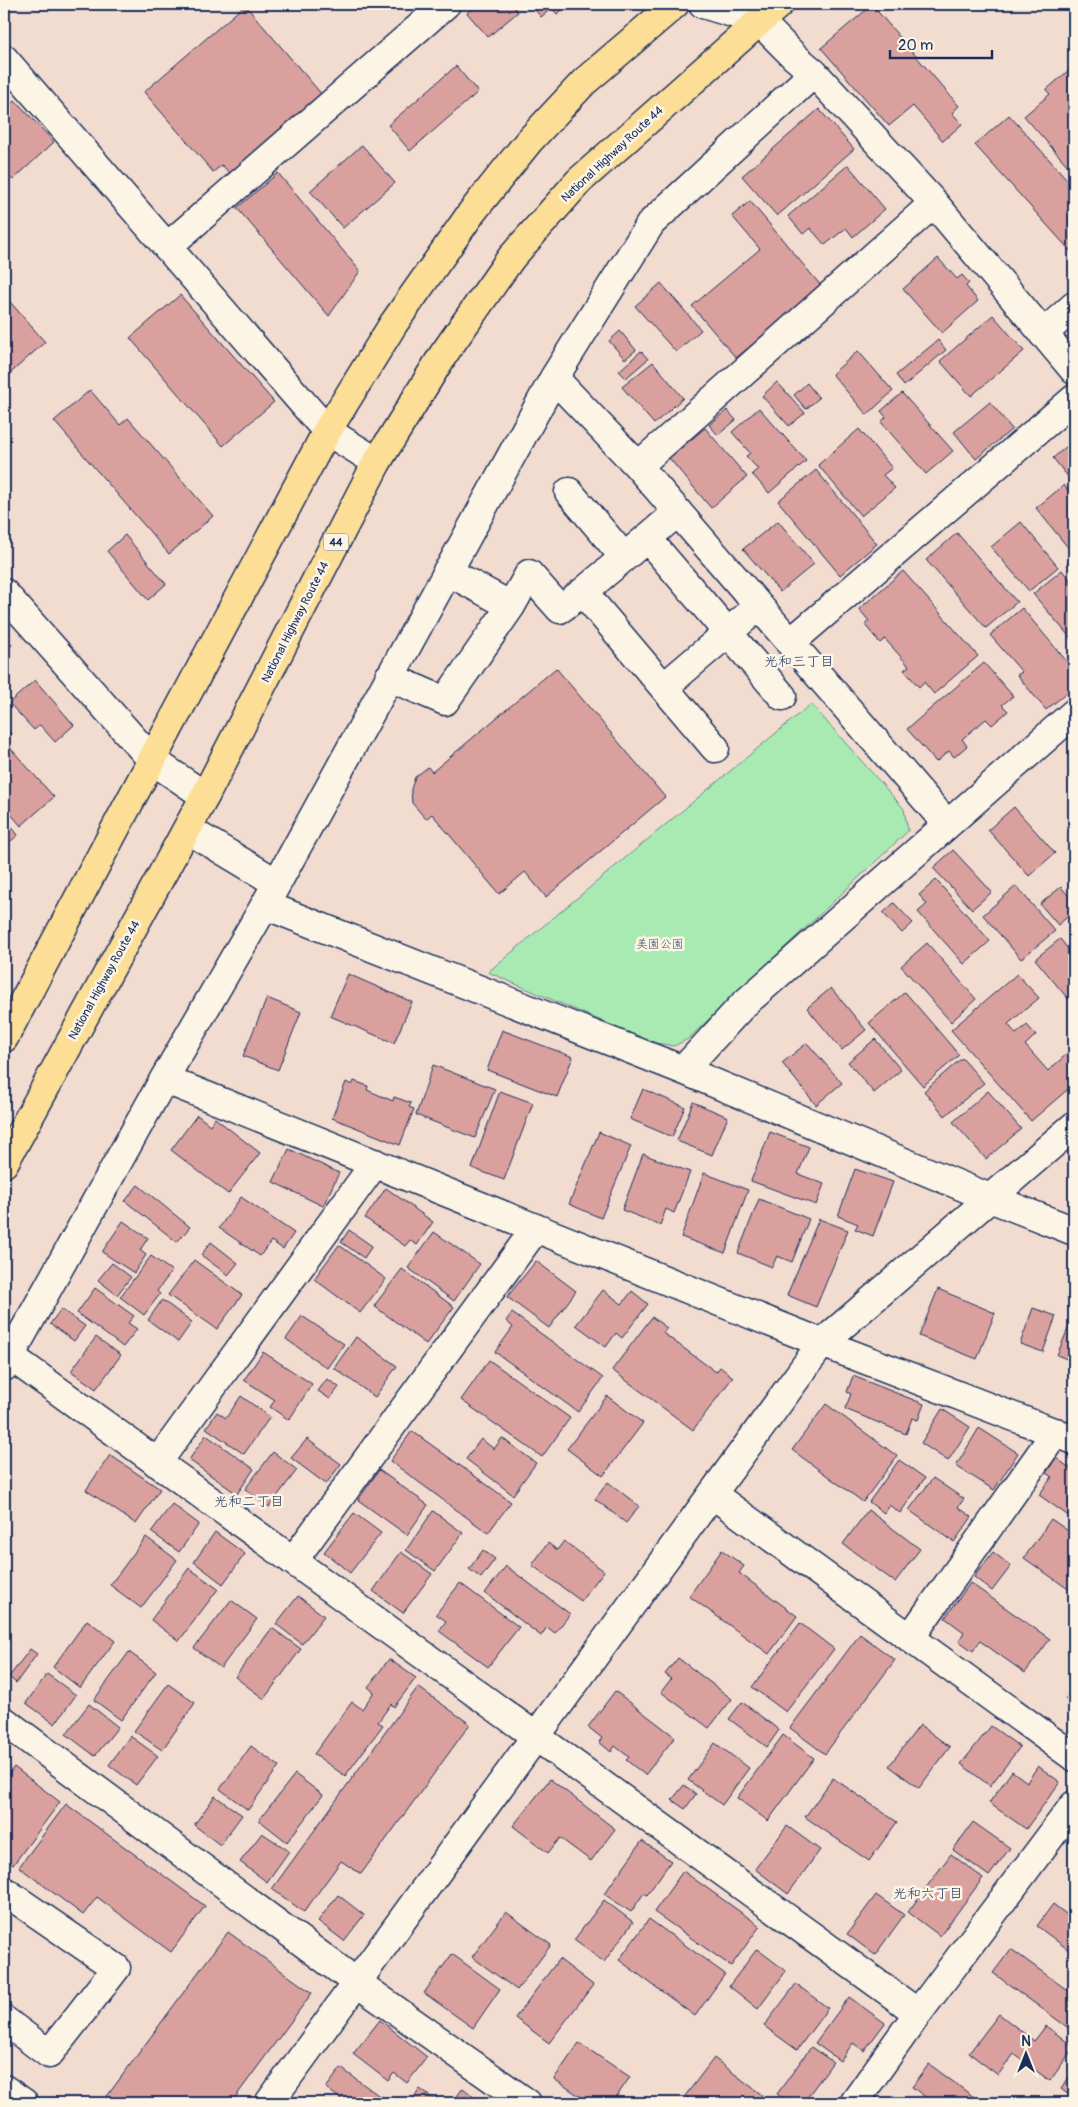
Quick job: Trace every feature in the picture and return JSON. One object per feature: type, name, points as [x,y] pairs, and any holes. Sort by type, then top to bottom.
[{"type":"highway","points":[[4,1038],[327,431],[394,323],[472,212],[529,141],[584,82],[676,4]]},
{"type":"highway","name":"National Highway Route 44","points":[[4,1163],[205,796],[377,462],[443,355],[511,258],[579,181],[769,12]]},
{"type":"street","points":[[167,247],[446,4]]},
{"type":"street","points":[[703,4],[769,12],[795,57],[814,73],[934,203],[1074,370]]},
{"type":"street","points":[[4,59],[13,88],[167,247],[327,431],[377,462]]},
{"type":"street","points":[[814,73],[652,223],[554,378],[271,894],[164,1079],[7,1362],[157,1463],[918,2013]]},
{"type":"street","points":[[638,466],[934,203]]},
{"type":"street","points":[[1043,334],[1074,306]]},
{"type":"street","points":[[554,378],[638,466],[947,824]]},
{"type":"street","points":[[790,643],[1074,399]]},
{"type":"street","points":[[569,492],[624,557]]},
{"type":"street","points":[[389,677],[445,700],[511,606],[529,574],[560,609],[678,512]]},
{"type":"street","points":[[647,538],[782,696]]},
{"type":"street","points":[[447,571],[511,606]]},
{"type":"street","points":[[583,592],[715,748]]},
{"type":"street","points":[[4,593],[152,760],[205,796]]},
{"type":"street","points":[[664,687],[759,606]]},
{"type":"street","points":[[683,1070],[743,1005],[1074,713]]},
{"type":"street","points":[[187,829],[271,894],[683,1070],[1074,1231]]},
{"type":"street","points":[[164,1079],[822,1343],[1065,1436],[910,1638]]},
{"type":"street","points":[[270,2103],[356,1982],[822,1343],[1074,1126]]},
{"type":"street","points":[[157,1463],[375,1163]]},
{"type":"street","points":[[293,1561],[536,1228]]},
{"type":"street","points":[[712,1494],[1074,1757]]},
{"type":"street","points":[[4,1721],[356,1982],[527,2103]]},
{"type":"street","points":[[854,2103],[918,2013],[1074,1805]]},
{"type":"street","points":[[4,1891],[116,1968],[49,2054],[4,2020]]},
{"type":"street","points":[[4,2088],[24,2103]]},
{"type":"green space","name":"美園公園","points":[[811,704],[904,809],[908,831],[688,1039],[674,1046],[650,1042],[488,972]]},
{"type":"building","points":[[478,4],[511,4],[518,12],[488,37],[467,13]]},
{"type":"building","points":[[530,4],[570,4],[557,14],[552,8],[541,17]]},
{"type":"building","points":[[245,5],[324,97],[232,176],[222,165],[213,172],[144,92]]},
{"type":"building","points":[[872,5],[959,106],[952,113],[962,124],[943,141],[913,106],[889,126],[821,48]]},
{"type":"building","points":[[456,66],[478,92],[410,151],[388,125]]},
{"type":"building","points":[[1074,66],[1074,173],[1024,116],[1050,94],[1046,90]]},
{"type":"building","points":[[15,100],[54,142],[13,180],[4,171],[4,110]]},
{"type":"building","points":[[819,109],[854,149],[777,216],[742,176]]},
{"type":"building","points":[[1009,115],[1074,187],[1074,255],[975,145]]},
{"type":"building","points":[[362,145],[395,183],[343,228],[310,191]]},
{"type":"building","points":[[848,165],[885,209],[853,237],[846,228],[825,245],[810,228],[803,234],[788,216]]},
{"type":"building","points":[[278,173],[360,271],[329,316],[237,208]]},
{"type":"building","points":[[750,201],[822,287],[736,358],[692,306],[760,249],[732,216]]},
{"type":"building","points":[[938,258],[957,279],[962,275],[969,283],[966,286],[978,301],[942,333],[903,289]]},
{"type":"building","points":[[661,283],[701,330],[676,352],[635,306]]},
{"type":"building","points":[[4,295],[45,342],[4,379]]},
{"type":"building","points":[[180,295],[274,402],[223,446],[130,338]]},
{"type":"building","points":[[993,315],[1024,351],[971,396],[940,361]]},
{"type":"building","points":[[620,331],[636,350],[625,359],[609,341]]},
{"type":"building","points":[[938,340],[946,350],[904,386],[896,375]]},
{"type":"building","points":[[641,351],[648,359],[626,378],[619,371]]},
{"type":"building","points":[[858,351],[893,391],[867,415],[832,374]]},
{"type":"building","points":[[653,362],[683,398],[654,424],[622,387]]},
{"type":"building","points":[[777,382],[805,413],[789,426],[762,396]]},
{"type":"building","points":[[807,383],[819,398],[806,409],[794,395]]},
{"type":"building","points":[[90,390],[120,425],[128,418],[213,516],[169,554],[54,421]]},
{"type":"building","points":[[902,393],[953,451],[926,474],[881,422],[886,417],[881,411]]},
{"type":"building","points":[[990,402],[1012,429],[976,459],[954,432]]},
{"type":"building","points":[[759,408],[806,461],[769,493],[752,474],[758,469],[746,456],[750,453],[732,432]]},
{"type":"building","points":[[727,410],[736,420],[718,435],[709,425]]},
{"type":"building","points":[[705,428],[747,477],[711,508],[669,458]]},
{"type":"building","points":[[859,429],[892,468],[883,475],[895,488],[861,516],[818,465]]},
{"type":"building","points":[[1074,440],[1074,484],[1053,458]]},
{"type":"building","points":[[816,470],[877,544],[840,575],[778,501]]},
{"type":"building","points":[[1064,485],[1074,499],[1074,546],[1070,550],[1036,508]]},
{"type":"building","points":[[778,521],[814,564],[780,592],[743,549]]},
{"type":"building","points":[[1021,522],[1058,567],[1029,591],[991,547]]},
{"type":"building","points":[[957,533],[1017,602],[986,628],[926,560]]},
{"type":"building","points":[[125,535],[166,584],[148,600],[107,551]]},
{"type":"building","points":[[1074,557],[1074,571],[1067,563]]},
{"type":"building","points":[[1062,570],[1074,585],[1074,642],[1033,594]]},
{"type":"building","points":[[903,571],[978,656],[934,694],[924,682],[919,687],[904,670],[909,666],[885,639],[880,643],[865,625],[869,621],[859,609]]},
{"type":"building","points":[[1022,608],[1074,670],[1074,687],[1046,710],[1017,675],[1022,672],[990,635]]},
{"type":"building","points":[[4,635],[12,645],[4,652]]},
{"type":"building","points":[[984,663],[1013,696],[1002,705],[1008,711],[992,725],[986,719],[962,739],[967,746],[954,757],[949,751],[936,762],[907,729]]},
{"type":"building","points":[[556,668],[665,797],[546,897],[525,872],[499,894],[432,814],[426,819],[412,803],[411,789],[415,777],[428,767],[432,772]]},
{"type":"building","points":[[35,680],[74,725],[55,742],[40,725],[34,730],[9,703]]},
{"type":"building","points":[[4,725],[11,734],[4,741]]},
{"type":"building","points":[[4,741],[54,797],[21,826],[4,806]]},
{"type":"building","points":[[1014,807],[1055,853],[1029,876],[988,830]]},
{"type":"building","points":[[4,817],[18,835],[4,847]]},
{"type":"building","points":[[953,850],[992,892],[972,909],[933,868]]},
{"type":"building","points":[[936,880],[990,941],[964,964],[918,912],[927,904],[919,895]]},
{"type":"building","points":[[1016,886],[1055,931],[1021,959],[983,915]]},
{"type":"building","points":[[1061,887],[1074,902],[1074,911],[1058,925],[1040,904]]},
{"type":"building","points":[[894,903],[913,923],[902,933],[883,913]]},
{"type":"building","points":[[1074,920],[1074,932],[1069,925]]},
{"type":"building","points":[[1060,939],[1074,956],[1074,1006],[1035,959]]},
{"type":"building","points":[[927,943],[976,999],[951,1022],[901,966]]},
{"type":"building","points":[[348,974],[412,1002],[394,1043],[330,1016]]},
{"type":"building","points":[[1017,974],[1039,998],[1008,1024],[1016,1034],[1027,1025],[1036,1035],[1025,1045],[1048,1071],[1069,1052],[1074,1059],[1074,1084],[1031,1121],[951,1030]]},
{"type":"building","points":[[831,988],[866,1030],[842,1050],[807,1008]]},
{"type":"building","points":[[905,992],[959,1055],[923,1086],[869,1023]]},
{"type":"building","points":[[267,998],[301,1012],[278,1070],[243,1056]]},
{"type":"building","points":[[502,1030],[573,1057],[557,1097],[487,1070]]},
{"type":"building","points":[[875,1039],[901,1070],[874,1093],[848,1062]]},
{"type":"building","points":[[807,1043],[842,1083],[816,1105],[782,1063]]},
{"type":"building","points":[[962,1058],[984,1083],[945,1116],[924,1091]]},
{"type":"building","points":[[433,1065],[495,1089],[475,1138],[416,1115]]},
{"type":"building","points":[[354,1081],[368,1086],[367,1090],[393,1101],[394,1097],[411,1103],[409,1107],[414,1109],[400,1145],[332,1118],[346,1082],[352,1085]]},
{"type":"building","points":[[643,1089],[685,1107],[672,1137],[630,1119]]},
{"type":"building","points":[[500,1091],[533,1103],[504,1180],[472,1168]]},
{"type":"building","points":[[988,1091],[1021,1129],[986,1159],[953,1122]]},
{"type":"building","points":[[693,1102],[728,1117],[712,1155],[677,1141]]},
{"type":"building","points":[[197,1115],[210,1125],[215,1118],[260,1153],[228,1194],[171,1150]]},
{"type":"building","points":[[599,1132],[631,1146],[601,1218],[569,1204]]},
{"type":"building","points":[[770,1132],[809,1147],[798,1174],[824,1184],[816,1205],[751,1181]]},
{"type":"building","points":[[289,1149],[339,1173],[323,1206],[273,1182]]},
{"type":"building","points":[[643,1154],[690,1172],[674,1213],[666,1209],[660,1225],[622,1210]]},
{"type":"building","points":[[1074,1165],[1074,1178],[1068,1170]]},
{"type":"building","points":[[855,1169],[893,1182],[873,1236],[855,1229],[858,1224],[838,1216]]},
{"type":"building","points":[[704,1173],[748,1190],[725,1253],[681,1237]]},
{"type":"building","points":[[138,1185],[190,1227],[177,1242],[125,1201]]},
{"type":"building","points":[[386,1188],[433,1222],[417,1245],[410,1240],[405,1246],[365,1218]]},
{"type":"building","points":[[241,1197],[294,1233],[283,1249],[271,1241],[260,1256],[219,1228]]},
{"type":"building","points":[[759,1199],[809,1219],[792,1262],[777,1256],[772,1267],[738,1253]]},
{"type":"building","points":[[819,1219],[848,1230],[816,1307],[787,1295]]},
{"type":"building","points":[[123,1221],[148,1238],[140,1250],[146,1255],[134,1273],[102,1252]]},
{"type":"building","points":[[349,1230],[372,1246],[364,1258],[341,1242]]},
{"type":"building","points":[[434,1232],[480,1264],[454,1301],[408,1268]]},
{"type":"building","points":[[211,1242],[238,1263],[228,1275],[201,1255]]},
{"type":"building","points":[[339,1245],[386,1279],[360,1313],[314,1279]]},
{"type":"building","points":[[151,1256],[172,1271],[157,1291],[160,1294],[144,1315],[120,1297]]},
{"type":"building","points":[[194,1260],[242,1295],[217,1329],[168,1295]]},
{"type":"building","points":[[536,1261],[576,1291],[549,1328],[507,1297]]},
{"type":"building","points":[[112,1263],[131,1277],[117,1295],[98,1280]]},
{"type":"building","points":[[402,1269],[454,1307],[426,1344],[374,1306]]},
{"type":"building","points":[[95,1288],[134,1316],[128,1323],[137,1329],[123,1347],[77,1313]]},
{"type":"building","points":[[938,1289],[995,1313],[977,1359],[919,1336]]},
{"type":"building","points":[[603,1290],[622,1304],[632,1291],[648,1304],[622,1338],[616,1333],[606,1347],[576,1325]]},
{"type":"building","points":[[1074,1292],[1074,1310],[1068,1308]]},
{"type":"building","points":[[162,1300],[192,1322],[178,1342],[148,1320]]},
{"type":"building","points":[[1033,1308],[1056,1316],[1043,1352],[1020,1344]]},
{"type":"building","points":[[61,1309],[85,1326],[74,1341],[50,1324]]},
{"type":"building","points":[[512,1313],[603,1378],[578,1412],[495,1352],[513,1327],[506,1321]]},
{"type":"building","points":[[302,1316],[344,1344],[327,1368],[286,1339]]},
{"type":"building","points":[[652,1317],[667,1328],[663,1333],[716,1372],[720,1367],[733,1377],[693,1430],[612,1370]]},
{"type":"building","points":[[1070,1324],[1074,1325],[1074,1362],[1057,1355]]},
{"type":"building","points":[[96,1337],[121,1355],[96,1389],[71,1371]]},
{"type":"building","points":[[356,1337],[397,1366],[375,1397],[334,1368]]},
{"type":"building","points":[[263,1352],[312,1384],[289,1420],[270,1407],[275,1400],[244,1380]]},
{"type":"building","points":[[489,1360],[570,1418],[542,1457],[461,1400]]},
{"type":"building","points":[[853,1376],[924,1404],[918,1420],[912,1418],[906,1434],[845,1409],[851,1394],[847,1392]]},
{"type":"building","points":[[327,1379],[339,1387],[330,1399],[318,1391]]},
{"type":"building","points":[[241,1396],[270,1417],[244,1454],[206,1428],[217,1412],[226,1418]]},
{"type":"building","points":[[607,1396],[643,1423],[603,1476],[567,1449]]},
{"type":"building","points":[[826,1404],[897,1456],[863,1502],[792,1450]]},
{"type":"building","points":[[942,1409],[970,1427],[948,1461],[921,1443]]},
{"type":"building","points":[[979,1428],[1018,1453],[994,1490],[956,1466]]},
{"type":"building","points":[[412,1431],[511,1502],[488,1533],[390,1461]]},
{"type":"building","points":[[206,1435],[254,1469],[237,1494],[189,1460]]},
{"type":"building","points":[[502,1438],[536,1463],[513,1495],[466,1459],[481,1439],[494,1449]]},
{"type":"building","points":[[307,1439],[341,1464],[326,1484],[291,1458]]},
{"type":"building","points":[[273,1452],[297,1470],[269,1507],[245,1489]]},
{"type":"building","points":[[110,1455],[160,1489],[136,1524],[86,1490]]},
{"type":"building","points":[[1056,1458],[1074,1471],[1074,1512],[1070,1517],[1039,1495],[1052,1477],[1046,1473]]},
{"type":"building","points":[[899,1460],[925,1478],[900,1513],[889,1505],[884,1513],[869,1502]]},
{"type":"building","points":[[379,1470],[428,1505],[407,1535],[358,1500]]},
{"type":"building","points":[[933,1478],[964,1499],[958,1507],[972,1517],[954,1542],[909,1510]]},
{"type":"building","points":[[608,1482],[639,1506],[626,1523],[595,1499]]},
{"type":"building","points":[[172,1504],[199,1524],[179,1552],[151,1532]]},
{"type":"building","points":[[868,1510],[920,1549],[895,1582],[843,1544]]},
{"type":"building","points":[[433,1511],[463,1533],[435,1571],[406,1550]]},
{"type":"building","points":[[354,1513],[381,1533],[350,1573],[324,1552]]},
{"type":"building","points":[[1051,1519],[1074,1535],[1074,1593],[1024,1558]]},
{"type":"building","points":[[215,1532],[245,1554],[223,1584],[194,1562]]},
{"type":"building","points":[[146,1537],[177,1560],[141,1608],[110,1585]]},
{"type":"building","points":[[564,1541],[604,1571],[581,1601],[532,1565],[548,1543],[557,1550]]},
{"type":"building","points":[[483,1550],[495,1559],[481,1578],[469,1569]]},
{"type":"building","points":[[722,1550],[744,1566],[739,1573],[797,1616],[769,1654],[689,1596]]},
{"type":"building","points":[[401,1552],[432,1574],[403,1613],[373,1591]]},
{"type":"building","points":[[993,1552],[1011,1566],[992,1591],[974,1577]]},
{"type":"building","points":[[506,1566],[570,1614],[555,1633],[547,1627],[541,1636],[485,1593]]},
{"type":"building","points":[[189,1568],[218,1589],[179,1641],[151,1620]]},
{"type":"building","points":[[460,1583],[519,1627],[488,1667],[439,1631],[446,1621],[436,1614]]},
{"type":"building","points":[[970,1583],[1050,1639],[1025,1673],[980,1641],[973,1651],[959,1641],[964,1632],[945,1618]]},
{"type":"building","points":[[298,1596],[324,1616],[302,1644],[276,1624]]},
{"type":"building","points":[[231,1600],[257,1619],[221,1668],[194,1648]]},
{"type":"building","points":[[87,1620],[115,1641],[80,1688],[53,1667]]},
{"type":"building","points":[[800,1623],[834,1649],[786,1712],[752,1687]]},
{"type":"building","points":[[272,1628],[301,1649],[264,1699],[235,1677]]},
{"type":"building","points":[[860,1634],[895,1660],[825,1754],[790,1728]]},
{"type":"building","points":[[30,1649],[37,1654],[16,1683],[9,1677]]},
{"type":"building","points":[[129,1652],[156,1672],[121,1720],[94,1700]]},
{"type":"building","points":[[678,1658],[732,1699],[709,1728],[661,1692],[671,1679],[665,1674]]},
{"type":"building","points":[[389,1659],[416,1678],[394,1707],[391,1704],[378,1722],[383,1725],[345,1776],[314,1754],[352,1702],[362,1709],[374,1692],[368,1687]]},
{"type":"building","points":[[47,1674],[76,1695],[55,1724],[26,1703]]},
{"type":"building","points":[[168,1684],[195,1703],[162,1750],[134,1731]]},
{"type":"building","points":[[418,1687],[470,1724],[361,1874],[341,1861],[304,1912],[272,1889]]},
{"type":"building","points":[[1074,1687],[1074,1706],[1065,1699]]},
{"type":"building","points":[[615,1691],[675,1737],[645,1775],[626,1760],[629,1757],[615,1746],[611,1752],[599,1742],[602,1738],[588,1727]]},
{"type":"building","points":[[742,1702],[779,1730],[767,1747],[729,1719]]},
{"type":"building","points":[[89,1704],[118,1727],[95,1756],[66,1734]]},
{"type":"building","points":[[920,1725],[950,1747],[919,1788],[889,1766]]},
{"type":"building","points":[[991,1726],[1020,1747],[990,1786],[961,1764]]},
{"type":"building","points":[[783,1735],[814,1758],[768,1821],[737,1798]]},
{"type":"building","points":[[130,1736],[158,1756],[136,1785],[109,1765]]},
{"type":"building","points":[[715,1743],[749,1768],[722,1805],[688,1780]]},
{"type":"building","points":[[251,1746],[279,1766],[248,1810],[220,1789]]},
{"type":"building","points":[[1038,1766],[1060,1782],[1026,1829],[989,1803],[1012,1771],[1027,1782]]},
{"type":"building","points":[[14,1767],[60,1802],[13,1865],[4,1858],[4,1780]]},
{"type":"building","points":[[295,1774],[323,1795],[287,1842],[259,1820]]},
{"type":"building","points":[[833,1778],[897,1822],[869,1861],[805,1817]]},
{"type":"building","points":[[550,1779],[615,1829],[591,1861],[560,1838],[548,1853],[513,1826]]},
{"type":"building","points":[[684,1785],[696,1794],[685,1809],[672,1800]]},
{"type":"building","points":[[215,1796],[242,1815],[220,1845],[194,1825]]},
{"type":"building","points":[[66,1804],[205,1906],[171,1952],[97,1897],[83,1915],[19,1867]]},
{"type":"building","points":[[973,1822],[1010,1848],[989,1876],[953,1850]]},
{"type":"building","points":[[787,1826],[820,1850],[788,1894],[755,1869]]},
{"type":"building","points":[[262,1833],[289,1851],[267,1882],[240,1862]]},
{"type":"building","points":[[642,1841],[671,1861],[647,1895],[644,1893],[631,1912],[604,1894]]},
{"type":"building","points":[[951,1854],[983,1878],[940,1936],[908,1912]]},
{"type":"building","points":[[683,1871],[760,1926],[731,1966],[654,1912]]},
{"type":"building","points":[[338,1895],[364,1915],[344,1941],[318,1921]]},
{"type":"building","points":[[876,1895],[904,1915],[875,1955],[847,1934]]},
{"type":"building","points":[[604,1900],[633,1922],[604,1962],[574,1940]]},
{"type":"building","points":[[1053,1904],[1074,1920],[1074,1954],[1037,1926]]},
{"type":"building","points":[[506,1912],[551,1945],[517,1990],[472,1957]]},
{"type":"building","points":[[649,1919],[725,1974],[695,2016],[619,1960]]},
{"type":"building","points":[[228,1932],[312,1993],[231,2103],[102,2103]]},
{"type":"building","points":[[757,1949],[786,1971],[758,2009],[729,1986]]},
{"type":"building","points":[[1011,1949],[1074,1995],[1074,2032],[993,1973]]},
{"type":"building","points":[[452,1954],[500,1989],[473,2028],[424,1993]]},
{"type":"building","points":[[559,1959],[593,1985],[549,2043],[515,2018]]},
{"type":"building","points":[[796,1984],[828,2008],[797,2050],[764,2026]]},
{"type":"building","points":[[849,1997],[885,2023],[864,2051],[853,2043],[840,2061],[815,2043]]},
{"type":"building","points":[[999,2014],[1034,2041],[1046,2026],[1074,2047],[1050,2081],[1014,2054],[998,2075],[969,2053]]},
{"type":"building","points":[[380,2020],[427,2057],[407,2083],[394,2073],[388,2081],[353,2054]]},
{"type":"building","points":[[579,2043],[630,2077],[612,2103],[590,2103],[554,2079]]},
{"type":"building","points":[[811,2047],[833,2062],[803,2103],[790,2103],[777,2094]]},
{"type":"building","points":[[714,2058],[762,2095],[756,2103],[695,2103],[685,2096]]},
{"type":"building","points":[[929,2064],[982,2103],[925,2103],[928,2099],[912,2087]]},
{"type":"building","points":[[341,2068],[389,2103],[344,2103],[326,2088]]},
{"type":"building","points":[[1074,2070],[1074,2099],[1061,2089]]},
{"type":"building","points":[[463,2088],[473,2096],[468,2103],[452,2103]]},
{"type":"building","points":[[420,2089],[439,2103],[410,2103]]},
{"type":"building","points":[[774,2098],[782,2103],[770,2103]]},
{"type":"district","name":"光和三丁目","points":[[799,661]]},
{"type":"district","name":"光和二丁目","points":[[249,1501]]},
{"type":"district","name":"光和六丁目","points":[[928,1893]]}]
